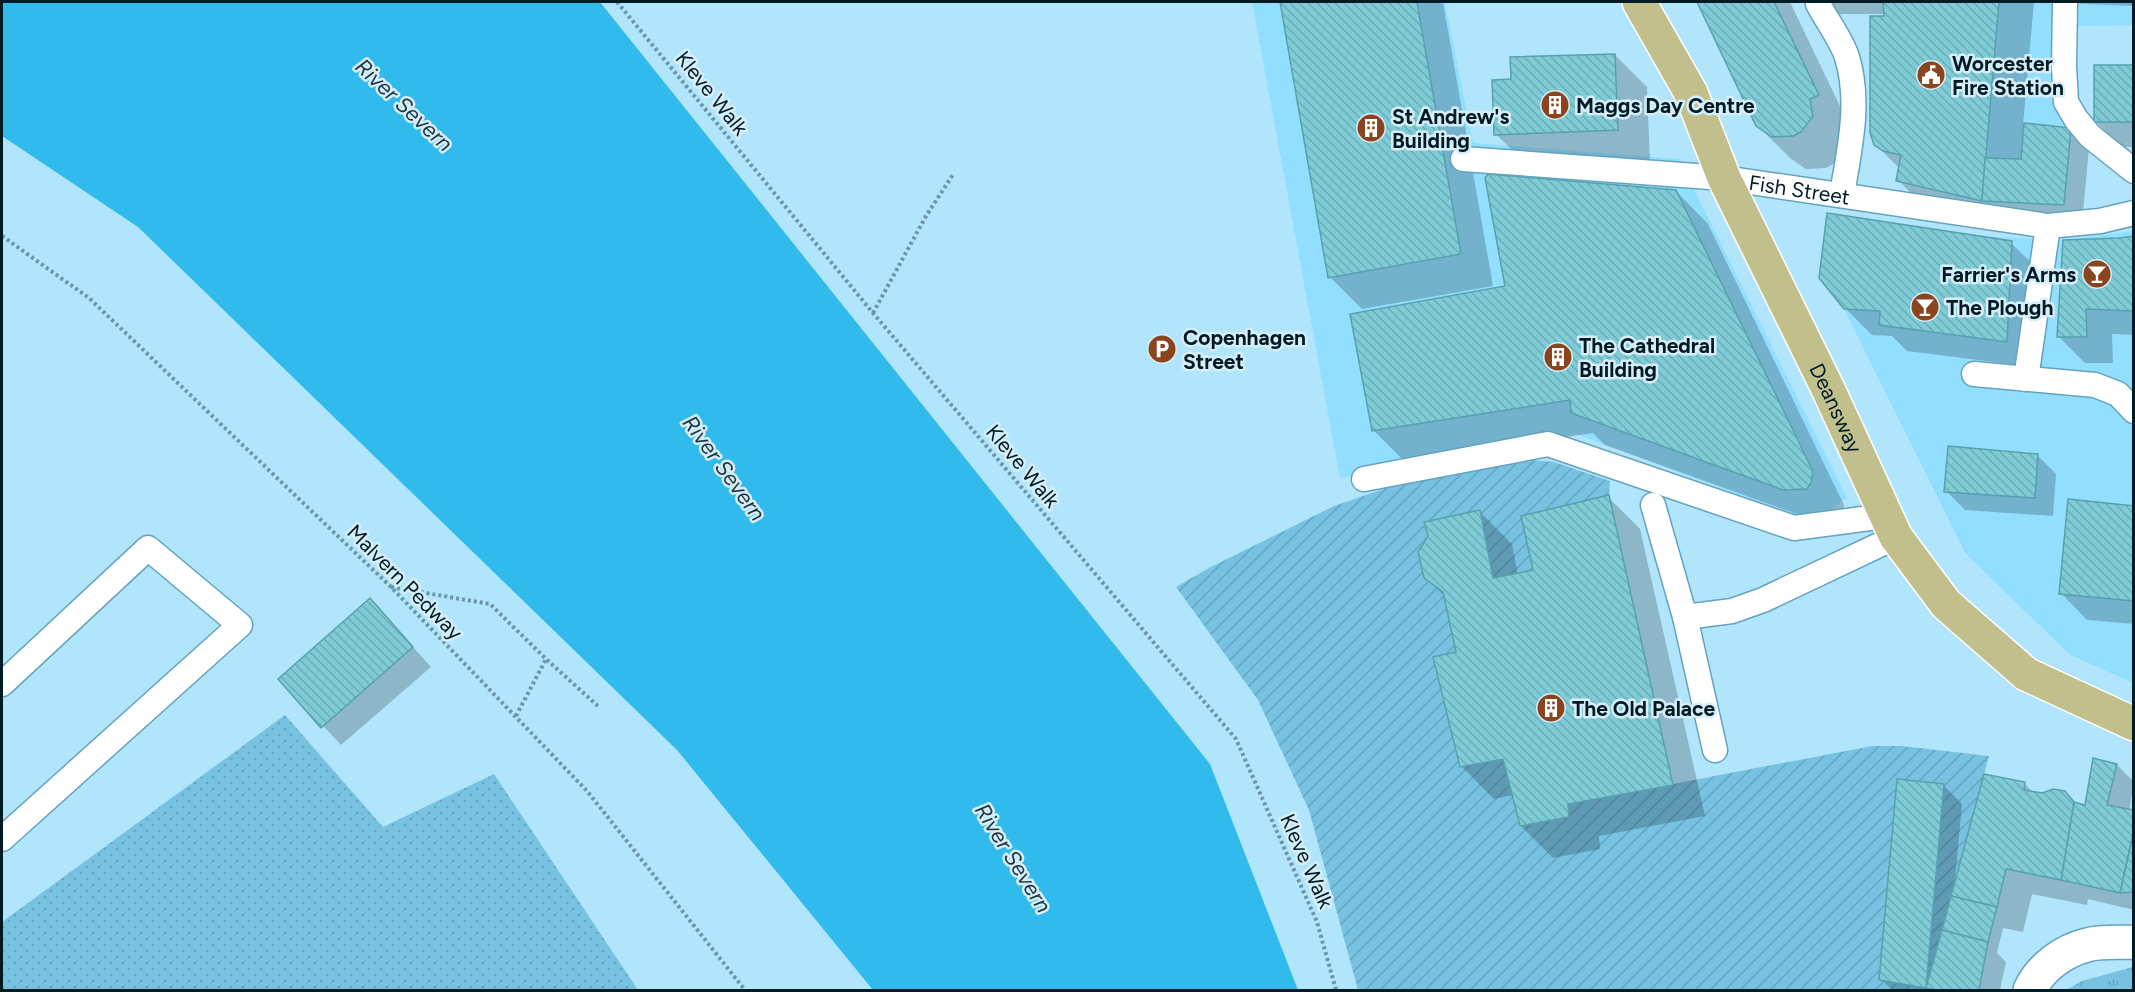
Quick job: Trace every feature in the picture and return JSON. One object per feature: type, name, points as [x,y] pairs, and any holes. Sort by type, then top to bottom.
[{"type":"main road","name":"Deansway","points":[[1639,2],[1692,93],[1724,178],[1829,391],[1891,527],[1946,604],[2026,674],[2133,724]]},
{"type":"street","points":[[2030,990],[2034,981],[2054,960],[2087,945],[2133,942]]},
{"type":"lane","points":[[2066,2],[2064,67],[2066,102],[2090,136],[2133,171]]},
{"type":"lane","points":[[1818,4],[1846,56],[1854,92],[1852,132],[1842,195]]},
{"type":"lane","name":"Fish Street","points":[[1463,159],[1724,178],[2048,226],[2100,221],[2133,213]]},
{"type":"lane","points":[[2026,379],[2048,226]]},
{"type":"lane","points":[[1974,374],[2096,385],[2118,394],[2133,411]]},
{"type":"lane","points":[[1364,479],[1548,444],[1794,528],[1891,527]]},
{"type":"lane","points":[[1653,505],[1685,617],[1715,750]]},
{"type":"lane","points":[[1685,617],[1732,611],[1763,600],[1891,527]]},
{"type":"lane","points":[[2,684],[148,548],[240,625],[2,839]]},
{"type":"path","name":"Kleve Walk","points":[[617,2],[873,313],[1236,739],[1317,922],[1336,990]]},
{"type":"path","points":[[873,313],[926,216],[954,173]]},
{"type":"path","name":"Malvern Pedway","points":[[2,236],[89,298],[391,587],[587,791],[745,990]]},
{"type":"path","points":[[391,587],[490,604],[599,707]]},
{"type":"path","points":[[516,716],[546,659]]},
{"type":"shaded area","points":[[1252,2],[1445,2],[1473,143],[1679,159],[1847,498],[1812,522],[1576,434],[1340,478]]},
{"type":"shaded area","points":[[1999,2],[2133,2],[2133,25],[2075,26],[2071,124],[2064,205],[1982,201]]},
{"type":"shaded area","points":[[1827,213],[1977,236],[2063,240],[2133,231],[2133,683],[2069,654],[1965,553],[1844,309],[1819,278]]},
{"type":"green space","points":[[1520,459],[1554,462],[1610,481],[1609,495],[1522,516],[1533,570],[1493,578],[1480,510],[1424,522],[1456,652],[1433,658],[1460,767],[1503,759],[1520,826],[1569,817],[1568,804],[1872,746],[1902,746],[1989,756],[1926,986],[1944,784],[1898,779],[1880,980],[1926,988],[1925,990],[1358,990],[1309,810],[1258,700],[1176,587],[1209,568],[1334,506],[1424,475],[1491,468]]},
{"type":"green space","points":[[285,715],[383,827],[494,774],[638,990],[2,990],[2,922]]},
{"type":"green space","points":[[2133,967],[2133,990],[2066,990],[2082,981]]},
{"type":"water","name":"River Severn","points":[[2,2],[600,2],[1210,764],[1298,990],[873,990],[677,750],[138,227],[2,136]]},
{"type":"building","name":"St Andrew's Building","points":[[1280,2],[1417,2],[1461,254],[1328,278]]},
{"type":"building","points":[[1697,2],[1774,2],[1819,95],[1810,99],[1813,116],[1801,132],[1793,136],[1772,137],[1756,126]]},
{"type":"building","name":"Worcester Fire Station","points":[[1883,2],[1999,2],[1982,201],[1896,181],[1901,155],[1883,151],[1874,145],[1870,133],[1870,16],[1884,16]]},
{"type":"building","name":"Maggs Day Centre","points":[[1615,54],[1618,130],[1494,135],[1492,80],[1511,79],[1510,57]]},
{"type":"building","points":[[2094,65],[2134,65],[2134,122],[2094,122]]},
{"type":"building","points":[[2024,123],[2071,128],[2064,205],[1982,201],[1985,158],[2021,159]]},
{"type":"building","name":"The Cathedral Building","points":[[1488,174],[1676,190],[1813,471],[1811,483],[1807,489],[1783,490],[1571,413],[1570,400],[1372,431],[1350,314],[1505,286],[1485,178]]},
{"type":"building","points":[[1827,213],[2012,241],[2007,342],[1879,325],[1880,311],[1844,309],[1819,278]]},
{"type":"building","name":"Farrier's Arms","points":[[2134,236],[2134,311],[2086,309],[2087,337],[2057,337],[2063,240]]},
{"type":"building","points":[[1948,446],[2038,454],[2035,498],[1944,492]]},
{"type":"building","name":"The Old Palace","points":[[1609,495],[1673,785],[1568,804],[1569,817],[1520,826],[1503,759],[1460,767],[1433,657],[1456,652],[1443,592],[1424,578],[1418,552],[1428,536],[1424,522],[1480,510],[1493,578],[1533,570],[1521,516]]},
{"type":"building","points":[[2068,499],[2134,506],[2134,601],[2059,594]]},
{"type":"building","points":[[370,598],[413,647],[321,728],[278,679]]},
{"type":"building","points":[[2093,758],[2117,764],[2107,805],[2134,810],[2134,830],[2120,893],[2061,880],[2074,802],[2085,805]]},
{"type":"building","points":[[1984,774],[2025,782],[2024,790],[2042,793],[2053,789],[2065,791],[2074,802],[2061,880],[2006,869],[1997,907],[1951,896]]},
{"type":"building","points":[[1897,779],[1944,784],[1926,988],[1879,980]]},
{"type":"building","points":[[2134,830],[2134,892],[2120,893]]},
{"type":"building","points":[[1951,896],[1997,907],[1988,942],[1942,930]]},
{"type":"building","points":[[1942,930],[1988,942],[1979,990],[1926,988]]},
{"type":"place","name":"Worcester Fire Station","points":[[1931,75]]},
{"type":"place","name":"Maggs Day Centre","points":[[1555,105]]},
{"type":"place","name":"St Andrew's Building","points":[[1371,128]]},
{"type":"place","name":"Farrier's Arms","points":[[2097,274]]},
{"type":"place","name":"The Plough","points":[[1925,307]]},
{"type":"place","name":"Copenhagen Street","points":[[1162,349]]},
{"type":"place","name":"The Cathedral Building","points":[[1558,357]]},
{"type":"place","name":"The Old Palace","points":[[1551,708]]}]
